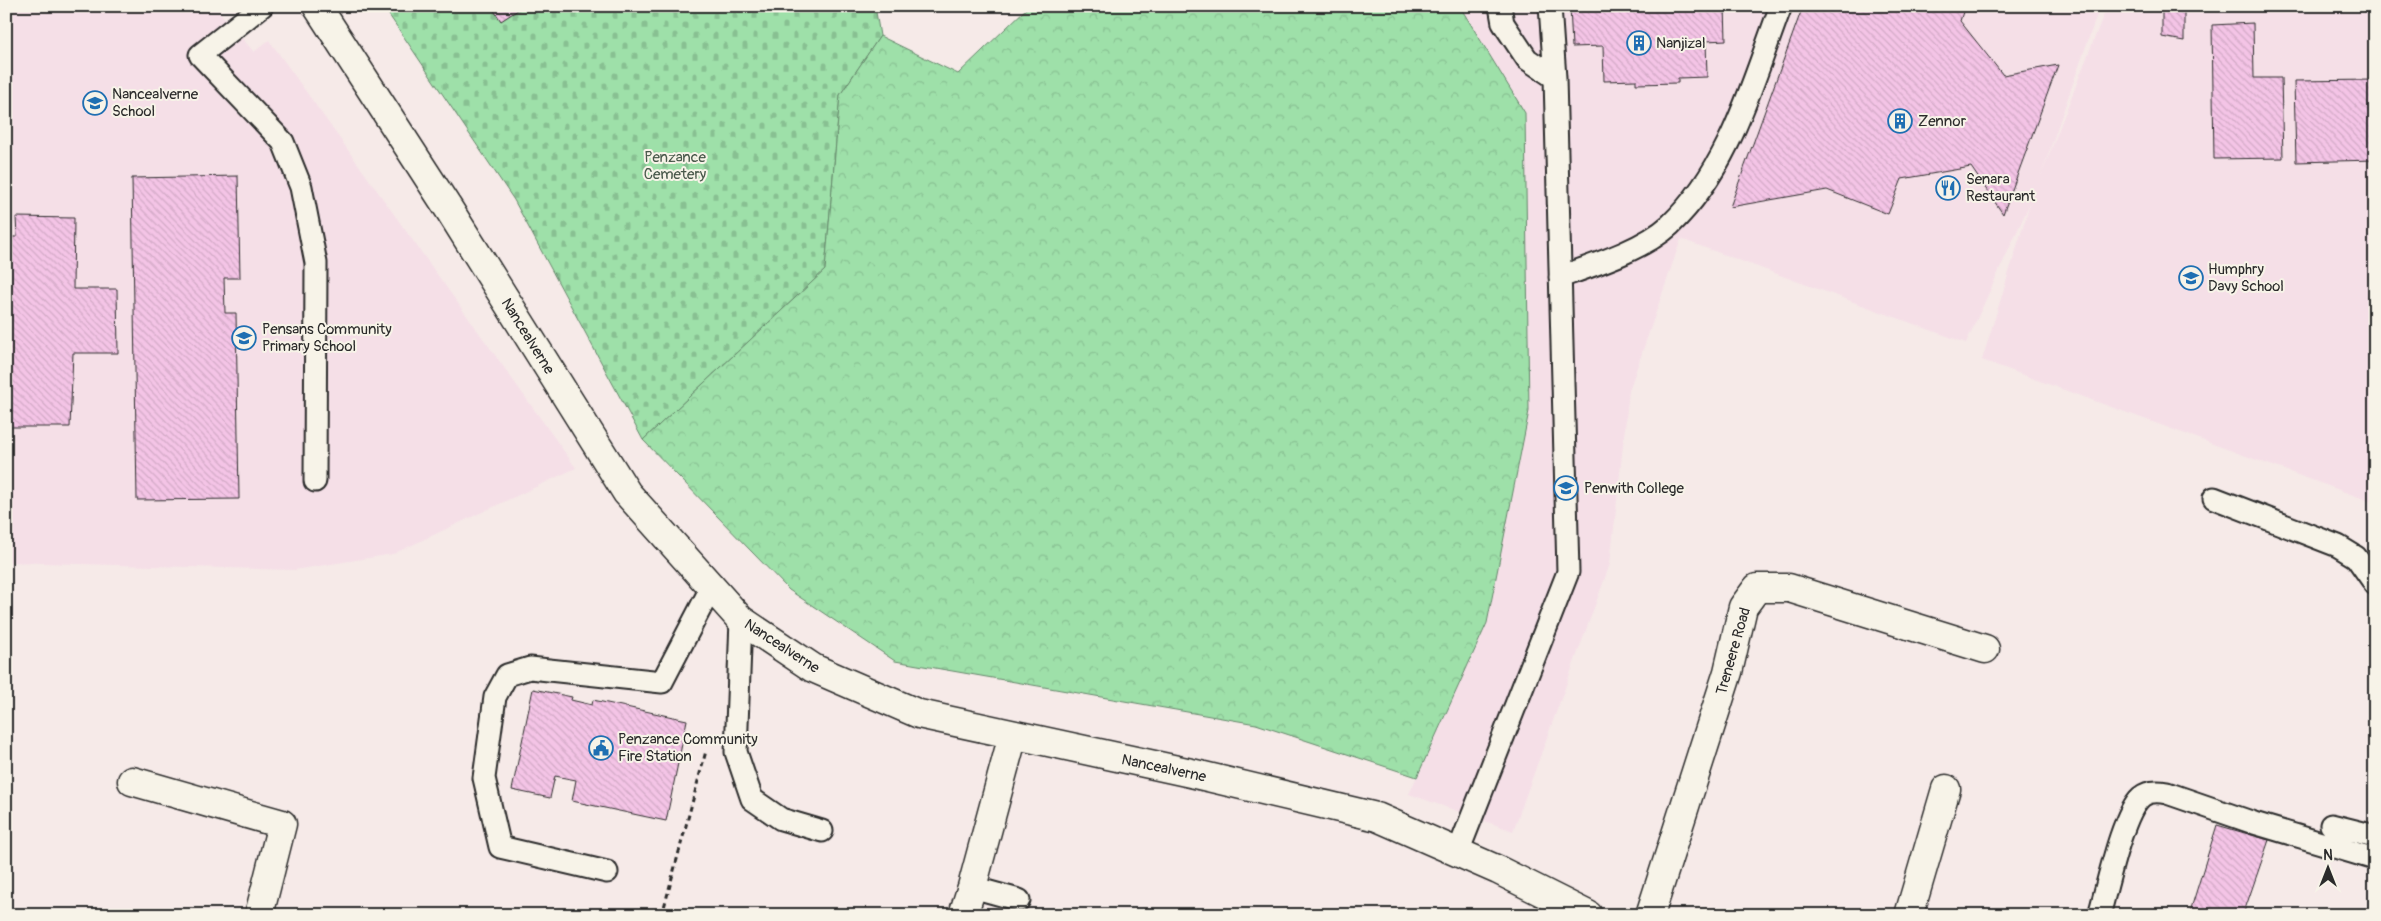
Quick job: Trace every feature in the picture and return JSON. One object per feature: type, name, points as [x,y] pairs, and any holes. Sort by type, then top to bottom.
[{"type":"street","name":"Nancealverne","points":[[317,6],[627,493],[741,620],[813,668],[919,714],[1182,771],[1377,817],[1458,852],[1588,915]]},
{"type":"street","name":"Treneere Road","points":[[1650,915],[1728,672],[1743,607],[1757,588],[1790,588],[1985,649]]},
{"type":"street","points":[[963,915],[1013,735]]},
{"type":"street","points":[[132,781],[282,824],[258,915]]},
{"type":"street","points":[[1908,915],[1946,789]]},
{"type":"lane","points":[[262,6],[200,55],[283,142],[301,187],[316,263],[315,481]]},
{"type":"lane","points":[[1500,6],[1503,23],[1527,59],[1555,78]]},
{"type":"lane","points":[[1458,852],[1568,572],[1555,78],[1550,6]]},
{"type":"lane","points":[[1560,277],[1629,251],[1669,226],[1695,197],[1723,157],[1781,6]]},
{"type":"lane","points":[[2214,498],[2338,546],[2356,557],[2375,584]]},
{"type":"lane","points":[[607,872],[500,847],[484,778],[495,697],[507,675],[530,668],[662,682],[711,588]]},
{"type":"lane","points":[[741,620],[736,752],[752,799],[780,819],[822,831]]},
{"type":"lane","points":[[2099,915],[2130,811],[2142,796],[2151,792],[2166,793],[2254,823],[2375,859]]},
{"type":"lane","points":[[2331,826],[2375,836]]},
{"type":"lane","points":[[972,887],[1019,900]]},
{"type":"path","points":[[662,915],[708,744]]},
{"type":"shaded area","name":"Pensans Community Primary School","points":[[6,6],[214,6],[254,52],[269,40],[576,468],[393,554],[294,570],[6,562]]},
{"type":"shaded area","points":[[1462,6],[2100,6],[2041,175],[2107,6],[2375,6],[2375,503],[1982,360],[2031,201],[1966,343],[1681,239],[1629,391],[1610,564],[1513,831],[1409,794],[1487,623]]},
{"type":"green space","name":"Penzance Cemetery","points":[[383,6],[875,6],[880,36],[840,95],[825,270],[643,440],[514,200]]},
{"type":"green space","points":[[1029,6],[1462,6],[1462,10],[1525,113],[1529,411],[1487,623],[1417,777],[1256,724],[895,661],[789,590],[643,440],[825,270],[840,95],[880,36],[958,74]]},
{"type":"building","points":[[491,6],[524,6],[501,21]]},
{"type":"building","name":"Nanjizal","points":[[1570,6],[1725,6],[1726,40],[1706,41],[1707,77],[1678,78],[1678,83],[1636,84],[1636,80],[1604,81],[1603,46],[1572,47]]},
{"type":"building","name":"Zennor","points":[[1803,6],[1965,6],[1960,21],[2003,75],[2058,65],[2003,214],[1971,167],[1902,179],[1888,214],[1827,190],[1730,207]]},
{"type":"building","points":[[2162,6],[2291,6],[2291,9],[2184,10],[2184,41],[2162,37]]},
{"type":"building","points":[[2253,23],[2254,78],[2281,78],[2283,158],[2214,159],[2212,25]]},
{"type":"building","points":[[2375,80],[2375,160],[2296,162],[2294,81]]},
{"type":"building","points":[[238,176],[240,278],[224,278],[225,313],[236,313],[239,499],[137,500],[132,178]]},
{"type":"building","points":[[16,217],[74,218],[73,289],[117,289],[118,353],[73,353],[70,427],[6,427],[6,237],[17,237]]},
{"type":"building","name":"Penzance Community Fire Station","points":[[533,689],[572,697],[571,700],[592,705],[593,700],[687,720],[666,821],[572,801],[576,780],[555,776],[550,798],[512,790]]},
{"type":"building","points":[[2217,825],[2269,840],[2243,915],[2189,915]]},
{"type":"place","name":"Nanjizal","points":[[1639,43]]},
{"type":"place","name":"Nancealverne School","points":[[95,103]]},
{"type":"place","name":"Zennor","points":[[1900,121]]},
{"type":"place","name":"Senara Restaurant","points":[[1948,188]]},
{"type":"place","name":"Humphry Davy School","points":[[2191,278]]},
{"type":"place","name":"Pensans Community Primary School","points":[[244,338]]},
{"type":"place","name":"Penwith College","points":[[1566,488]]},
{"type":"place","name":"Penzance Community Fire Station","points":[[601,748]]}]
